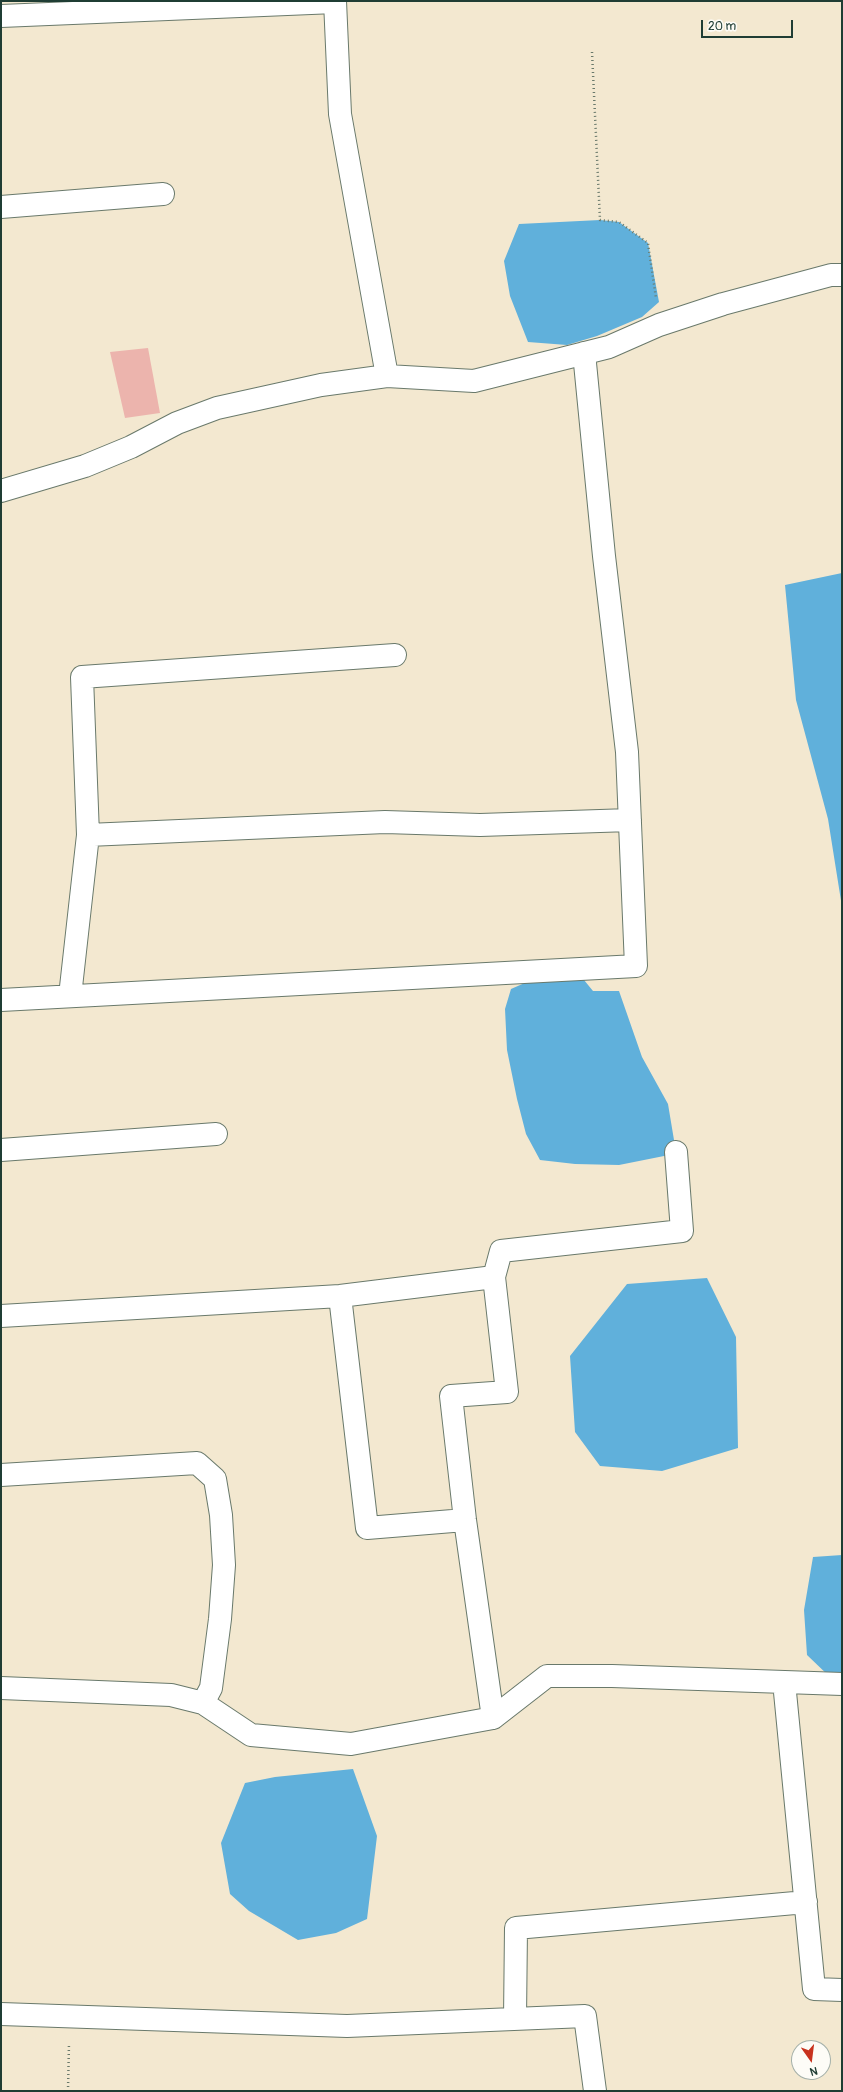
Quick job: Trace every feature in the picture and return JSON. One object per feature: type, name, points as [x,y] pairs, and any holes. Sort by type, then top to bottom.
[{"type":"street","points":[[1,16],[335,1],[340,114],[386,376]]},
{"type":"street","points":[[1,206],[163,194]]},
{"type":"street","points":[[1,491],[85,466],[131,447],[177,423],[218,408],[321,385],[386,376],[474,381],[609,347],[660,324],[723,304],[831,275],[842,275]]},
{"type":"street","points":[[1,1000],[636,966],[627,752],[604,556],[584,353]]},
{"type":"street","points":[[70,996],[88,835],[82,677],[395,655]]},
{"type":"street","points":[[88,835],[385,822],[480,825],[630,820]]},
{"type":"street","points":[[1,1150],[216,1134]]},
{"type":"street","points":[[493,1718],[451,1396],[507,1392],[494,1277],[501,1251],[682,1231],[676,1152]]},
{"type":"street","points":[[1,1316],[340,1296],[494,1277]]},
{"type":"street","points":[[340,1296],[367,1528],[466,1520]]},
{"type":"street","points":[[1,1475],[197,1463],[215,1479],[221,1515],[224,1565],[220,1619],[211,1688],[203,1703]]},
{"type":"street","points":[[1,1688],[171,1695],[203,1703],[251,1735],[351,1744],[493,1718],[547,1676],[612,1676],[842,1684]]},
{"type":"street","points":[[784,1682],[814,1989],[842,1990]]},
{"type":"street","points":[[515,2019],[516,1928],[806,1902]]},
{"type":"street","points":[[1,2014],[347,2026],[585,2016],[595,2091]]},
{"type":"path","points":[[592,52],[600,220],[619,222],[648,243],[660,324]]},
{"type":"path","points":[[68,2091],[69,2017]]},
{"type":"water","points":[[600,220],[619,222],[648,243],[659,302],[642,317],[597,336],[567,345],[528,342],[510,296],[504,261],[519,224]]},
{"type":"water","points":[[842,573],[842,907],[828,819],[796,700],[785,585]]},
{"type":"water","points":[[536,978],[584,980],[593,991],[619,991],[642,1057],[668,1104],[676,1152],[669,1155],[619,1165],[575,1164],[540,1160],[526,1134],[517,1099],[507,1050],[505,1009],[511,989]]},
{"type":"water","points":[[707,1278],[736,1337],[738,1448],[662,1471],[600,1466],[575,1432],[570,1356],[627,1284]]},
{"type":"water","points":[[842,1555],[842,1679],[831,1678],[807,1655],[804,1610],[813,1557]]},
{"type":"water","points":[[353,1769],[377,1836],[367,1919],[336,1933],[298,1940],[249,1911],[230,1894],[221,1843],[245,1783],[275,1777]]},
{"type":"building","points":[[148,348],[160,413],[125,418],[110,352]]}]
